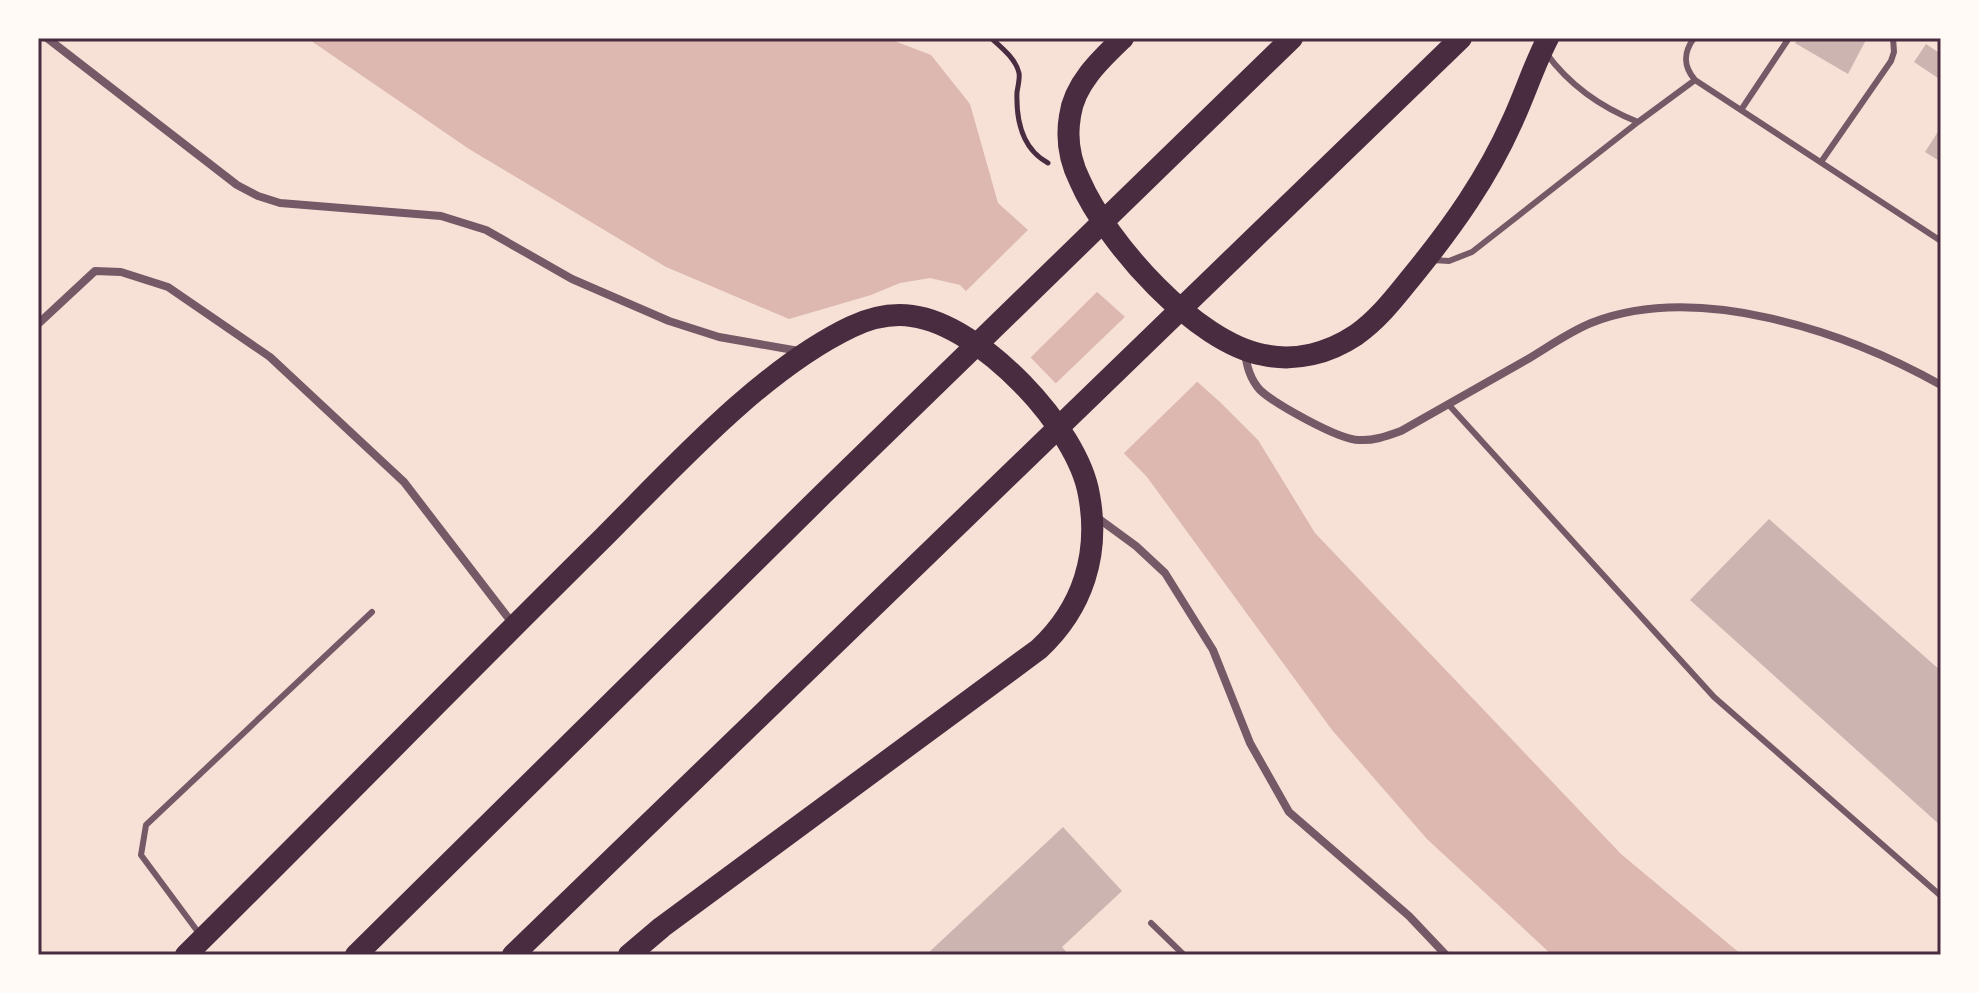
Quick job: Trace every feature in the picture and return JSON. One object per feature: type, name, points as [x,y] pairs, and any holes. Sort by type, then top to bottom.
[{"type":"highway","points":[[1123,38],[1085,80],[1073,102],[1069,142],[1079,179],[1109,228],[1157,285],[1193,321],[1245,350],[1285,357],[1323,352],[1369,325],[1383,311],[1454,224],[1495,156],[1545,43]]},
{"type":"highway","points":[[356,955],[822,495],[1292,38]]},
{"type":"highway","points":[[513,955],[1461,38]]},
{"type":"highway","points":[[186,955],[514,625],[740,405],[808,352],[854,325],[881,317],[911,315],[949,328],[997,360],[1019,380],[1047,413],[1084,474],[1092,513],[1089,568],[1074,608],[1056,633],[1039,649],[675,917],[629,955]]},
{"type":"street","points":[[47,38],[237,185],[258,196],[303,206],[441,216],[486,230],[572,279],[669,321],[719,337],[808,352]]},
{"type":"street","points":[[38,324],[95,271],[121,272],[168,287],[270,357],[404,482],[514,625]]},
{"type":"street","points":[[1245,350],[1246,364],[1260,390],[1276,402],[1342,437],[1357,440],[1381,438],[1401,431],[1590,323],[1620,315],[1666,309],[1713,309],[1813,329],[1905,364],[1941,385]]},
{"type":"street","points":[[1092,513],[1136,546],[1165,573],[1213,650],[1250,743],[1289,812],[1409,916],[1446,955]]},
{"type":"lane","points":[[1694,38],[1685,62],[1695,80],[1941,241]]},
{"type":"lane","points":[[1741,110],[1789,38]]},
{"type":"lane","points":[[1821,162],[1891,61],[1893,38]]},
{"type":"lane","points":[[1545,43],[1561,72],[1584,93],[1610,110],[1638,122]]},
{"type":"lane","points":[[1425,260],[1449,261],[1472,252],[1695,80]]},
{"type":"lane","points":[[1448,404],[1714,697],[1941,896]]},
{"type":"lane","points":[[203,939],[141,855],[146,825],[372,612]]},
{"type":"lane","points":[[1151,923],[1184,955]]},
{"type":"path","points":[[991,38],[1011,58],[1019,74],[1017,111],[1023,138],[1029,148],[1036,157],[1079,179]]},
{"type":"shaded area","points":[[307,38],[887,38],[931,55],[970,104],[998,203],[1221,403],[1258,440],[1315,533],[1621,854],[1742,955],[1552,955],[1427,839],[1332,730],[1147,477],[960,285],[930,278],[900,283],[871,295],[789,319],[666,267],[469,149]]},
{"type":"pier","points":[[1031,227],[1100,289],[1028,360],[963,294]]},
{"type":"pier","points":[[1128,314],[1200,379],[1121,456],[1053,386]]},
{"type":"building","points":[[1798,38],[1867,38],[1848,74],[1795,43]]},
{"type":"building","points":[[1926,44],[1941,54],[1941,80],[1914,62]]},
{"type":"building","points":[[1941,127],[1941,162],[1925,152]]},
{"type":"building","points":[[1769,519],[1941,671],[1941,826],[1690,600]]},
{"type":"building","points":[[1063,827],[1122,891],[1062,947],[1069,955],[926,955]]}]
